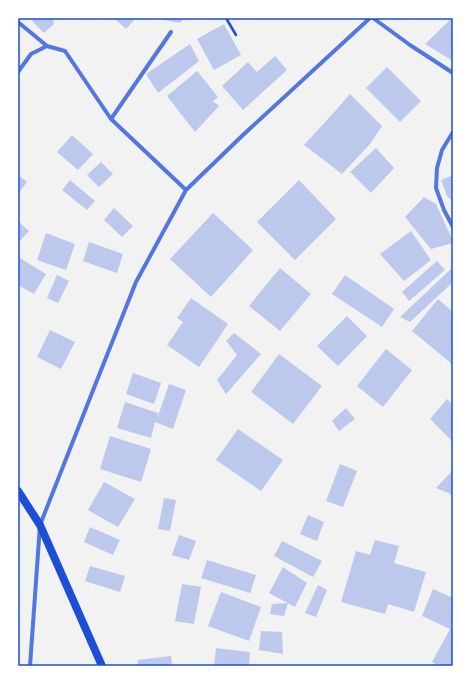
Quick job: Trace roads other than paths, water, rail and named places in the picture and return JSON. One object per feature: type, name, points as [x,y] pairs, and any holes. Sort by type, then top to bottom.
[{"type":"main road","points":[[18,491],[40,525],[102,666]]},
{"type":"street","points":[[30,666],[40,525],[136,282],[186,190],[243,135],[372,18],[453,73]]},
{"type":"street","points":[[18,22],[47,46],[65,51],[111,119],[186,190]]},
{"type":"street","points":[[111,119],[171,32]]},
{"type":"street","points":[[18,72],[30,54],[47,46]]},
{"type":"street","points":[[453,132],[442,150],[437,168],[436,188],[444,210],[453,227]]}]
